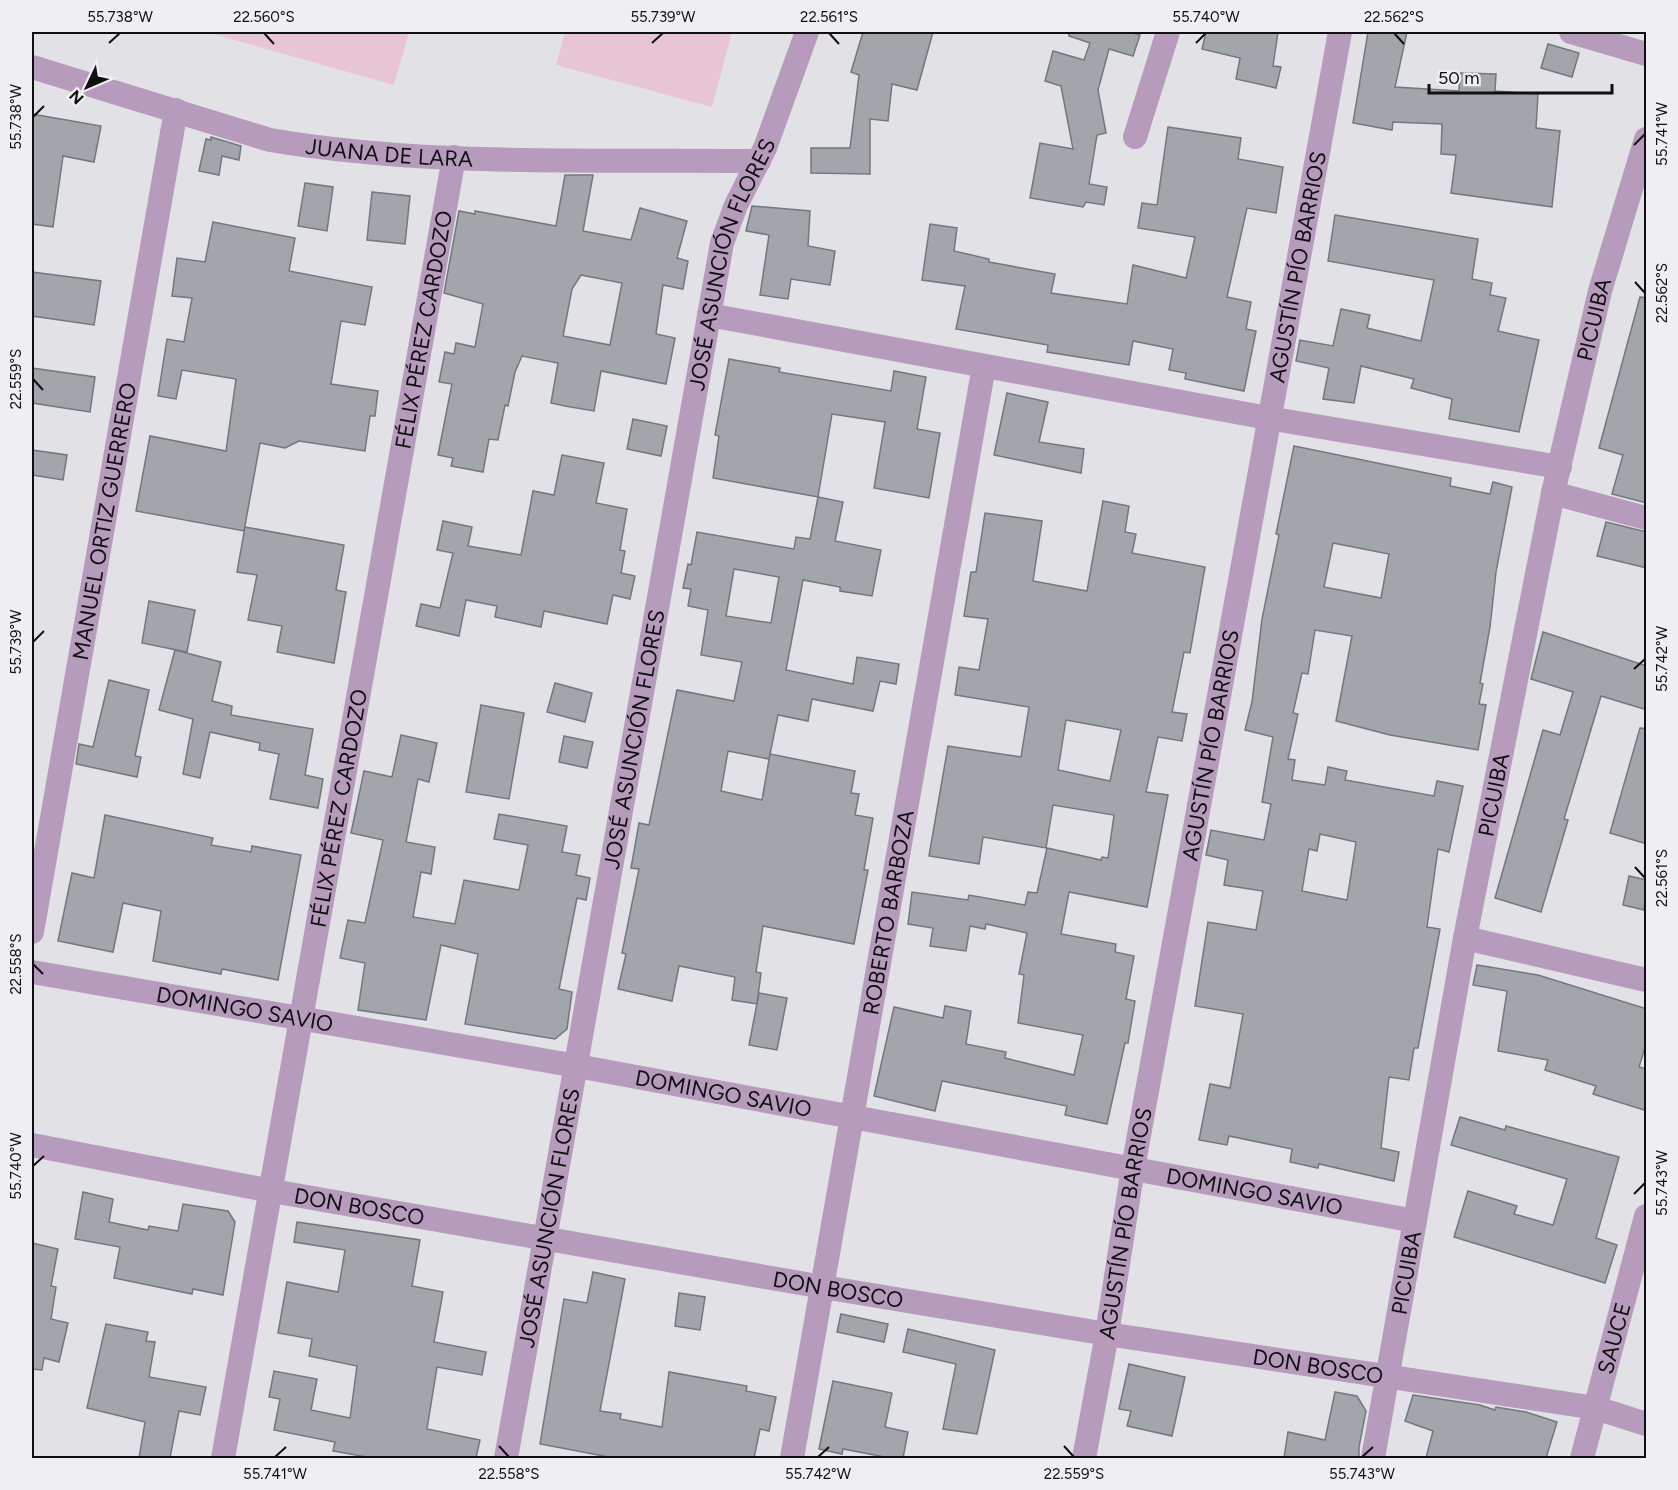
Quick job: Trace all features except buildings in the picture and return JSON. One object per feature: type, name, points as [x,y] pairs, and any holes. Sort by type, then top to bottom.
[{"type":"street","name":"JOSÉ ASUNCIÓN FLORES","points":[[506,1458],[722,243],[736,206],[759,161],[807,32]]},
{"type":"street","points":[[1135,137],[1168,32]]},
{"type":"street","name":"AGUSTÍN PÍO BARRIOS","points":[[1084,1458],[1107,1334],[1133,1168],[1340,32]]},
{"type":"street","points":[[1571,32],[1647,54]]},
{"type":"street","name":"JUANA DE LARA","points":[[32,67],[270,140],[363,151],[454,157],[759,161]]},
{"type":"street","name":"MANUEL ORTIZ GUERRERO","points":[[32,932],[176,110]]},
{"type":"street","name":"PICUIBA","points":[[1373,1458],[1465,938],[1553,493],[1600,291],[1647,139]]},
{"type":"street","name":"FÉLIX PÉREZ CARDOZO","points":[[224,1458],[272,1191],[300,1017],[454,157]]},
{"type":"street","points":[[710,315],[1269,418],[1560,467]]},
{"type":"street","name":"ROBERTO BARBOZA","points":[[792,1458],[984,366]]},
{"type":"street","points":[[1553,493],[1647,518]]},
{"type":"street","points":[[1465,938],[1647,980]]},
{"type":"street","name":"DOMINGO SAVIO","points":[[32,972],[577,1066],[1415,1221]]},
{"type":"street","name":"DON BOSCO","points":[[32,1144],[272,1191],[823,1287],[1107,1334],[1596,1408],[1647,1424]]},
{"type":"street","name":"SAUCE","points":[[1582,1458],[1647,1216]]},
{"type":"shaded area","points":[[206,32],[409,32],[394,85]]},
{"type":"shaded area","points":[[565,32],[732,32],[712,107],[556,65]]}]
